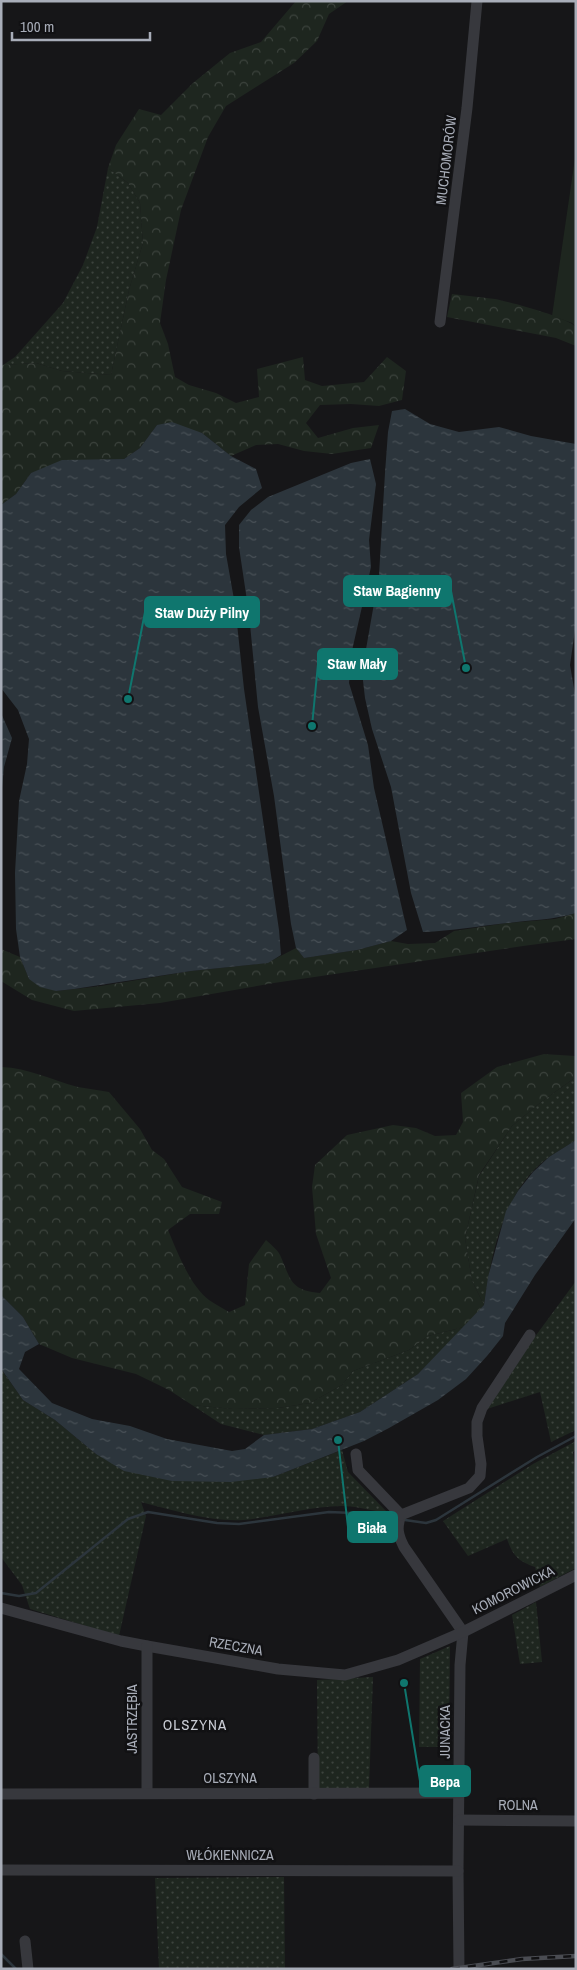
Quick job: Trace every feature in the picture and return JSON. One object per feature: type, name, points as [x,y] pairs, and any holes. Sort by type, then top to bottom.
[{"type":"street","name":"MUCHOMORÓW","points":[[440,322],[467,108],[477,1]]},
{"type":"street","points":[[463,1632],[404,1547],[398,1534],[398,1524],[401,1515],[469,1488],[480,1476],[481,1464],[476,1436],[477,1422],[482,1408],[530,1336]]},
{"type":"street","points":[[356,1454],[358,1470],[401,1515]]},
{"type":"street","name":"KOMOROWICKA","points":[[463,1632],[576,1575]]},
{"type":"street","name":"RZECZNA","points":[[1,1608],[121,1641],[147,1646],[278,1669],[345,1674],[398,1660],[463,1632]]},
{"type":"street","name":"JUNACKA","points":[[459,1969],[460,1665],[463,1632]]},
{"type":"street","name":"JASTRZĘBIA","points":[[147,1646],[147,1792]]},
{"type":"street","points":[[314,1758],[314,1794]]},
{"type":"street","name":"OLSZYNA","points":[[1,1794],[147,1792],[459,1793]]},
{"type":"street","name":"ROLNA","points":[[459,1820],[576,1820]]},
{"type":"street","name":"WŁÓKIENNICZA","points":[[2,1870],[458,1871]]},
{"type":"street","points":[[25,1941],[28,1969]]},
{"type":"green space","points":[[296,1],[348,1],[329,14],[317,41],[294,63],[226,106],[208,137],[181,210],[166,280],[160,323],[168,344],[175,377],[189,385],[216,393],[236,403],[259,397],[257,369],[303,357],[305,380],[322,386],[364,382],[387,357],[406,371],[402,400],[379,406],[351,404],[320,405],[306,423],[318,438],[353,428],[379,425],[371,448],[332,454],[304,451],[278,444],[256,445],[231,456],[202,433],[157,425],[140,448],[124,459],[96,460],[31,473],[16,494],[1,505],[1,365],[36,363],[62,371],[111,375],[129,290],[143,243],[140,203],[128,183],[108,168],[116,145],[139,109],[161,115],[193,83],[230,53],[261,42]]},
{"type":"green space","points":[[576,151],[576,327],[572,323],[552,316]]},
{"type":"green space","points":[[108,168],[128,183],[140,203],[143,243],[129,290],[111,375],[62,371],[36,363],[3,365],[15,357],[63,303],[83,265],[97,227]]},
{"type":"green space","points":[[452,294],[490,298],[538,310],[562,319],[576,327],[576,346],[556,338],[447,317]]},
{"type":"green space","points":[[576,913],[576,939],[274,983],[160,1003],[74,1011],[32,1000],[1,981],[1,949],[20,957],[29,979],[57,991],[101,986],[191,971],[267,963],[296,948],[304,958],[357,950],[391,941],[408,944],[435,943],[454,931],[507,923],[555,919]]},
{"type":"green space","points":[[544,1054],[576,1056],[576,1077],[512,1126],[479,1175],[465,1238],[472,1281],[484,1305],[464,1327],[428,1336],[409,1350],[353,1371],[342,1385],[310,1403],[278,1408],[233,1409],[192,1405],[169,1390],[136,1374],[72,1358],[39,1344],[23,1317],[1,1295],[1,1067],[31,1072],[78,1087],[109,1092],[140,1129],[152,1150],[164,1159],[182,1187],[222,1202],[219,1214],[190,1214],[168,1230],[185,1268],[196,1286],[209,1300],[229,1312],[245,1305],[249,1264],[266,1240],[279,1253],[292,1282],[302,1289],[320,1293],[331,1278],[316,1234],[312,1187],[315,1165],[347,1135],[393,1125],[416,1128],[435,1136],[456,1135],[463,1122],[461,1093],[497,1067]]},
{"type":"green space","points":[[576,1077],[576,1140],[549,1157],[534,1170],[521,1186],[502,1224],[491,1265],[484,1305],[472,1281],[465,1238],[479,1176],[512,1126]]},
{"type":"green space","points":[[576,1281],[576,1430],[551,1442],[540,1392],[487,1409],[534,1338]]},
{"type":"green space","points":[[464,1327],[418,1374],[360,1412],[312,1429],[264,1435],[221,1424],[192,1405],[233,1409],[278,1408],[310,1403],[342,1385],[353,1371],[409,1350],[428,1336]]},
{"type":"green space","points":[[1,1369],[23,1400],[55,1420],[96,1454],[273,1477],[342,1450],[348,1472],[388,1513],[346,1506],[333,1506],[243,1520],[231,1520],[192,1515],[141,1502],[146,1516],[119,1636],[30,1609],[22,1585],[1,1557]]},
{"type":"green space","points":[[576,1441],[576,1450],[573,1452],[576,1477],[576,1568],[540,1587],[535,1567],[517,1557],[507,1539],[468,1556],[443,1521],[533,1464]]},
{"type":"green space","points":[[536,1602],[542,1662],[520,1664],[512,1615]]},
{"type":"green space","points":[[450,1646],[449,1747],[419,1747],[420,1659]]},
{"type":"green space","points":[[373,1677],[369,1789],[318,1788],[317,1680]]},
{"type":"green space","points":[[284,1877],[285,1969],[159,1969],[155,1878]]},
{"type":"water","points":[[405,409],[430,424],[459,432],[499,427],[531,436],[576,444],[576,623],[570,665],[576,700],[576,913],[455,930],[423,932],[411,893],[391,787],[372,729],[365,698],[362,672],[379,575],[388,432],[392,411]]},
{"type":"water","points":[[172,422],[202,433],[231,456],[256,469],[262,488],[239,507],[225,525],[226,554],[235,605],[244,689],[281,955],[268,963],[191,971],[56,991],[40,987],[29,979],[20,957],[16,929],[15,873],[19,801],[27,764],[29,739],[18,710],[1,688],[1,505],[16,494],[31,473],[62,460],[124,459],[140,448],[157,425]]},
{"type":"water","points":[[370,459],[376,484],[369,540],[371,567],[351,655],[349,683],[368,745],[374,788],[407,930],[391,941],[357,950],[304,958],[296,948],[291,924],[274,796],[258,707],[249,614],[239,547],[239,525],[251,510],[268,497],[351,463]]},
{"type":"water","points":[[1,713],[12,738],[4,767],[1,798]]},
{"type":"water","points":[[576,1140],[576,1218],[535,1275],[505,1323],[503,1336],[466,1379],[438,1400],[364,1441],[273,1477],[231,1482],[172,1481],[124,1471],[96,1454],[55,1420],[23,1400],[2,1370],[1,1295],[23,1317],[39,1344],[25,1352],[19,1369],[52,1403],[92,1419],[130,1426],[167,1439],[232,1451],[245,1449],[264,1435],[312,1429],[360,1412],[418,1374],[484,1305],[488,1277],[506,1211],[518,1191],[533,1172],[549,1157]]},
{"type":"waterway","points":[[405,1520],[426,1523],[436,1520],[537,1457],[576,1436]]},
{"type":"waterway","points":[[1,1593],[19,1596],[36,1593],[128,1519],[148,1512],[217,1523],[239,1524],[329,1512],[393,1518]]},
{"type":"waterway","points":[[1,1954],[16,1969]]},
{"type":"railway","points":[[452,1969],[522,1959],[576,1956]]},
{"type":"place","name":"Staw Bagienny","points":[[466,668]]},
{"type":"place","name":"Staw Duży Pilny","points":[[128,699]]},
{"type":"place","name":"Staw Mały","points":[[312,726]]},
{"type":"place","name":"Biała","points":[[338,1440]]},
{"type":"place","name":"Bepa","points":[[404,1683]]},
{"type":"district","name":"OLSZYNA","points":[[195,1725]]}]
